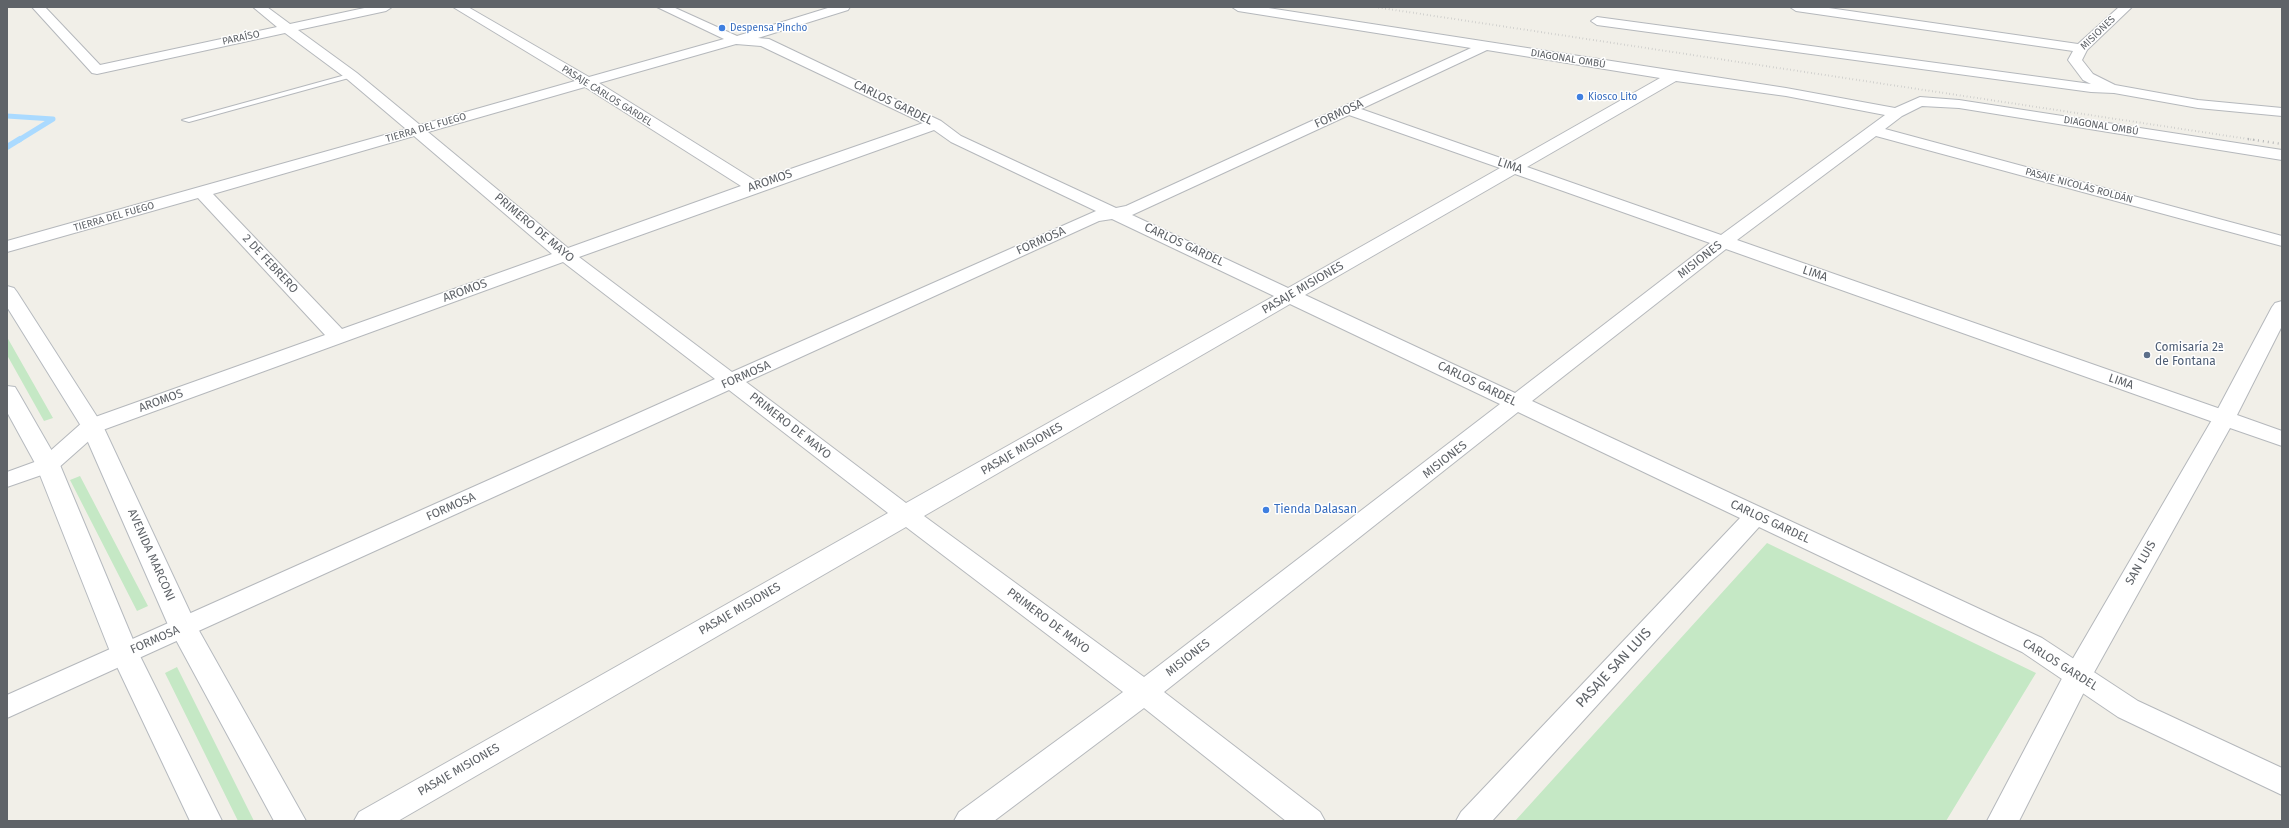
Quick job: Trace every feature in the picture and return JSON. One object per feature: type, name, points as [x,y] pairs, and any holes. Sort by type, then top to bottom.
[{"type":"street","name":"PARAÍSO","points":[[38,7],[97,70],[386,7]]},
{"type":"street","name":"PRIMERO DE MAYO","points":[[259,7],[352,76],[565,255],[733,381],[906,515],[1144,692],[1309,821]]},
{"type":"street","name":"PASAJE CARLOS GARDEL","points":[[459,7],[588,83],[754,187]]},
{"type":"street","name":"CARLOS GARDEL","points":[[663,7],[736,40],[764,42],[936,124],[956,139],[1291,295],[1518,404],[2032,645],[2128,709],[2282,782]]},
{"type":"street","name":"TIERRA DEL FUEGO","points":[[7,247],[417,130],[588,83],[844,7]]},
{"type":"street","name":"DIAGONAL OMBÚ","points":[[1238,7],[1674,76],[1786,92],[1897,113]]},
{"type":"street","points":[[1796,7],[2081,48]]},
{"type":"street","points":[[2109,7],[2125,8]]},
{"type":"street","name":"MISIONES","points":[[2114,89],[2088,77],[2075,60],[2081,48],[2125,8]]},
{"type":"street","points":[[1597,21],[2091,88],[2114,89],[2198,104],[2282,112]]},
{"type":"street","name":"FORMOSA","points":[[7,707],[733,381],[1087,220],[1130,210],[1486,46]]},
{"type":"street","name":"PASAJE MISIONES","points":[[370,821],[1674,76]]},
{"type":"street","name":"DIAGONAL OMBÚ","points":[[1920,101],[1959,104],[2282,155]]},
{"type":"street","name":"MISIONES","points":[[970,821],[1144,692],[1518,404],[1723,242],[1875,131],[1897,113],[1920,101]]},
{"type":"street","name":"LIMA","points":[[1349,110],[1515,167],[2282,439]]},
{"type":"street","name":"AROMOS","points":[[7,480],[48,465],[92,426],[754,187],[936,124]]},
{"type":"street","name":"PASAJE NICOLÁS ROLDÁN","points":[[1875,131],[2282,241]]},
{"type":"street","name":"2 DE FEBRERO","points":[[202,192],[338,337]]},
{"type":"street","name":"AVENIDA MARCONI","points":[[7,292],[92,426],[183,627],[290,821]]},
{"type":"street","name":"SAN LUIS","points":[[2003,821],[2078,675],[2224,418],[2282,307]]},
{"type":"street","points":[[7,392],[48,465],[125,654],[206,821]]},
{"type":"street","name":"PASAJE SAN LUIS","points":[[1472,821],[1756,515]]},
{"type":"lane","points":[[186,120],[352,76]]},
{"type":"green space","points":[[7,337],[53,418],[44,421],[7,355]]},
{"type":"green space","points":[[80,476],[148,606],[137,611],[70,480]]},
{"type":"green space","points":[[1767,543],[2036,673],[1946,821],[1515,821]]},
{"type":"green space","points":[[177,667],[254,821],[238,821],[165,673]]},
{"type":"waterway","points":[[7,116],[53,119],[19,140]]},
{"type":"waterway","points":[[7,147],[20,139]]},
{"type":"railway","points":[[1375,7],[2255,140]]},
{"type":"railway","points":[[2248,139],[2282,144]]},
{"type":"place","name":"Despensa Pincho","points":[[722,28]]},
{"type":"place","name":"Kiosco Lito","points":[[1580,97]]},
{"type":"place","name":"Comisaría 2ª de Fontana","points":[[2147,355]]},
{"type":"place","name":"Tienda Dalasan","points":[[1266,510]]}]
